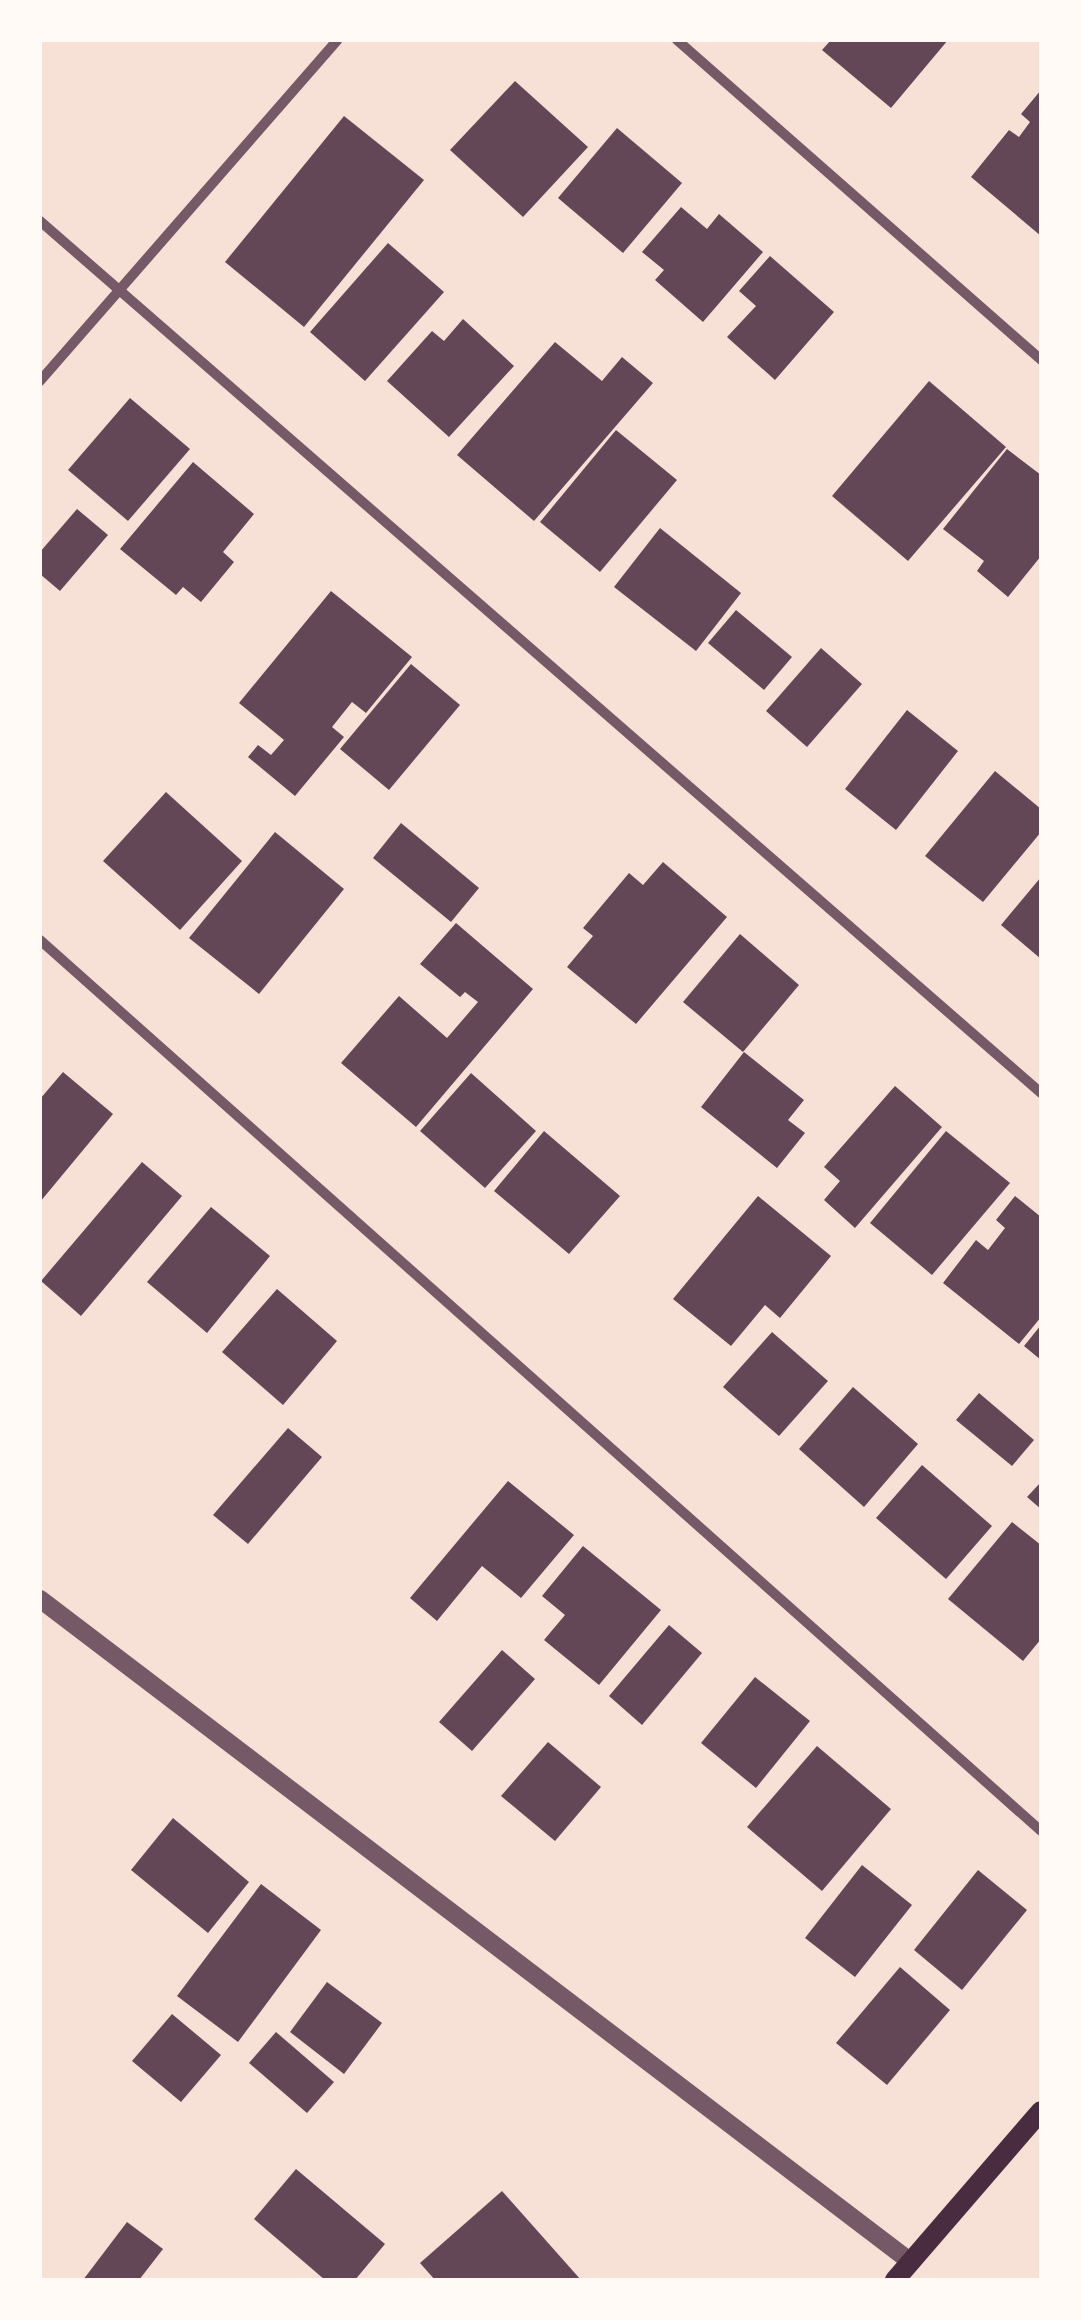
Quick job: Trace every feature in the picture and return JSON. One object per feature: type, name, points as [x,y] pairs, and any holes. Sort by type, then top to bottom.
[{"type":"main road","points":[[895,2280],[1041,2111]]},
{"type":"street","points":[[40,381],[338,40]]},
{"type":"street","points":[[677,40],[1041,360]]},
{"type":"street","points":[[40,221],[1041,1093]]},
{"type":"street","points":[[40,940],[1041,1830]]},
{"type":"street","points":[[40,1599],[911,2262]]},
{"type":"building","points":[[831,40],[948,40],[891,108],[822,50]]},
{"type":"building","points":[[515,81],[588,147],[523,217],[450,150]]},
{"type":"building","points":[[1041,90],[1041,236],[971,177],[1009,130],[1019,137],[1030,122],[1021,114]]},
{"type":"building","points":[[344,116],[424,180],[304,327],[225,262]]},
{"type":"building","points":[[617,128],[682,183],[623,253],[558,198]]},
{"type":"building","points":[[681,207],[707,229],[719,214],[763,252],[703,322],[655,280],[664,270],[642,252]]},
{"type":"building","points":[[388,243],[444,292],[365,381],[310,332]]},
{"type":"building","points":[[770,256],[834,312],[775,380],[727,337],[756,306],[739,291]]},
{"type":"building","points":[[463,319],[514,366],[449,437],[387,381],[432,331],[444,341]]},
{"type":"building","points":[[555,342],[602,381],[622,357],[653,383],[534,521],[457,455]]},
{"type":"building","points":[[929,381],[1006,447],[908,561],[832,496]]},
{"type":"building","points":[[130,398],[190,449],[128,521],[68,470]]},
{"type":"building","points":[[616,430],[677,480],[600,572],[540,522]]},
{"type":"building","points":[[1007,449],[1041,475],[1041,556],[1008,597],[977,571],[984,561],[943,529]]},
{"type":"building","points":[[193,462],[254,514],[223,552],[234,562],[201,602],[183,587],[176,595],[120,549]]},
{"type":"building","points":[[77,509],[108,535],[60,591],[40,574],[40,552]]},
{"type":"building","points":[[660,528],[741,593],[696,651],[614,587]]},
{"type":"building","points":[[331,591],[412,657],[366,713],[352,702],[332,727],[344,737],[295,796],[248,757],[258,745],[271,755],[284,740],[239,703]]},
{"type":"building","points":[[736,610],[792,657],[764,690],[708,643]]},
{"type":"building","points":[[821,648],[862,684],[807,747],[766,711]]},
{"type":"building","points":[[411,664],[460,705],[389,790],[340,749]]},
{"type":"building","points":[[907,710],[958,751],[896,830],[845,789]]},
{"type":"building","points":[[995,771],[1041,809],[1041,832],[983,902],[925,856]]},
{"type":"building","points":[[166,792],[242,861],[180,930],[103,861]]},
{"type":"building","points":[[401,823],[479,888],[451,922],[373,858]]},
{"type":"building","points":[[275,832],[344,889],[259,994],[189,938]]},
{"type":"building","points":[[663,862],[727,917],[636,1024],[567,967],[593,936],[583,928],[629,873],[643,885]]},
{"type":"building","points":[[1041,877],[1041,959],[1001,925]]},
{"type":"building","points":[[456,923],[533,989],[416,1127],[341,1063],[399,996],[447,1038],[478,1002],[465,992],[460,997],[420,964]]},
{"type":"building","points":[[740,934],[799,985],[743,1052],[683,1002]]},
{"type":"building","points":[[744,1052],[804,1100],[788,1120],[805,1133],[777,1168],[701,1107]]},
{"type":"building","points":[[63,1072],[113,1114],[40,1202],[40,1099]]},
{"type":"building","points":[[471,1073],[536,1131],[485,1188],[420,1131]]},
{"type":"building","points":[[895,1086],[942,1127],[855,1228],[824,1200],[840,1181],[824,1167]]},
{"type":"building","points":[[544,1131],[620,1196],[569,1254],[494,1191]]},
{"type":"building","points":[[946,1131],[1010,1183],[932,1275],[870,1223]]},
{"type":"building","points":[[142,1162],[182,1196],[81,1316],[41,1281]]},
{"type":"building","points":[[758,1196],[831,1256],[780,1318],[765,1305],[731,1346],[673,1299]]},
{"type":"building","points":[[1015,1196],[1041,1217],[1041,1317],[1019,1344],[943,1283],[976,1240],[988,1250],[1005,1228],[996,1220]]},
{"type":"building","points":[[211,1207],[270,1256],[207,1333],[147,1282]]},
{"type":"building","points":[[277,1289],[337,1341],[283,1405],[222,1352]]},
{"type":"building","points":[[1041,1325],[1041,1360],[1024,1346]]},
{"type":"building","points":[[772,1332],[828,1381],[779,1436],[723,1387]]},
{"type":"building","points":[[853,1387],[918,1444],[864,1507],[799,1449]]},
{"type":"building","points":[[979,1393],[1034,1440],[1012,1466],[956,1420]]},
{"type":"building","points":[[288,1428],[322,1457],[248,1544],[213,1515]]},
{"type":"building","points":[[922,1465],[992,1526],[946,1579],[876,1518]]},
{"type":"building","points":[[508,1481],[574,1535],[521,1598],[482,1566],[437,1621],[410,1598]]},
{"type":"building","points":[[1041,1482],[1041,1509],[1027,1497]]},
{"type":"building","points":[[1012,1522],[1041,1545],[1041,1639],[1023,1661],[948,1599]]},
{"type":"building","points":[[583,1546],[661,1610],[599,1685],[544,1640],[565,1615],[542,1596]]},
{"type":"building","points":[[669,1625],[702,1653],[642,1725],[609,1696]]},
{"type":"building","points":[[502,1650],[535,1679],[472,1751],[439,1722]]},
{"type":"building","points":[[755,1677],[810,1721],[756,1788],[701,1743]]},
{"type":"building","points":[[548,1742],[601,1787],[555,1841],[501,1796]]},
{"type":"building","points":[[817,1746],[891,1809],[822,1891],[747,1827]]},
{"type":"building","points":[[173,1818],[249,1882],[208,1933],[131,1870]]},
{"type":"building","points":[[862,1865],[912,1905],[855,1977],[805,1938]]},
{"type":"building","points":[[978,1870],[1027,1910],[962,1990],[914,1950]]},
{"type":"building","points":[[261,1884],[321,1930],[238,2042],[177,1996]]},
{"type":"building","points":[[900,1967],[950,2010],[887,2085],[836,2043]]},
{"type":"building","points":[[327,1982],[382,2023],[344,2074],[290,2032]]},
{"type":"building","points":[[172,2014],[221,2055],[181,2102],[132,2061]]},
{"type":"building","points":[[276,2032],[334,2082],[307,2113],[249,2063]]},
{"type":"building","points":[[296,2169],[385,2244],[355,2280],[325,2280],[254,2219]]},
{"type":"building","points":[[502,2191],[581,2280],[435,2280],[420,2263]]},
{"type":"building","points":[[127,2222],[163,2249],[139,2280],[83,2280]]}]
